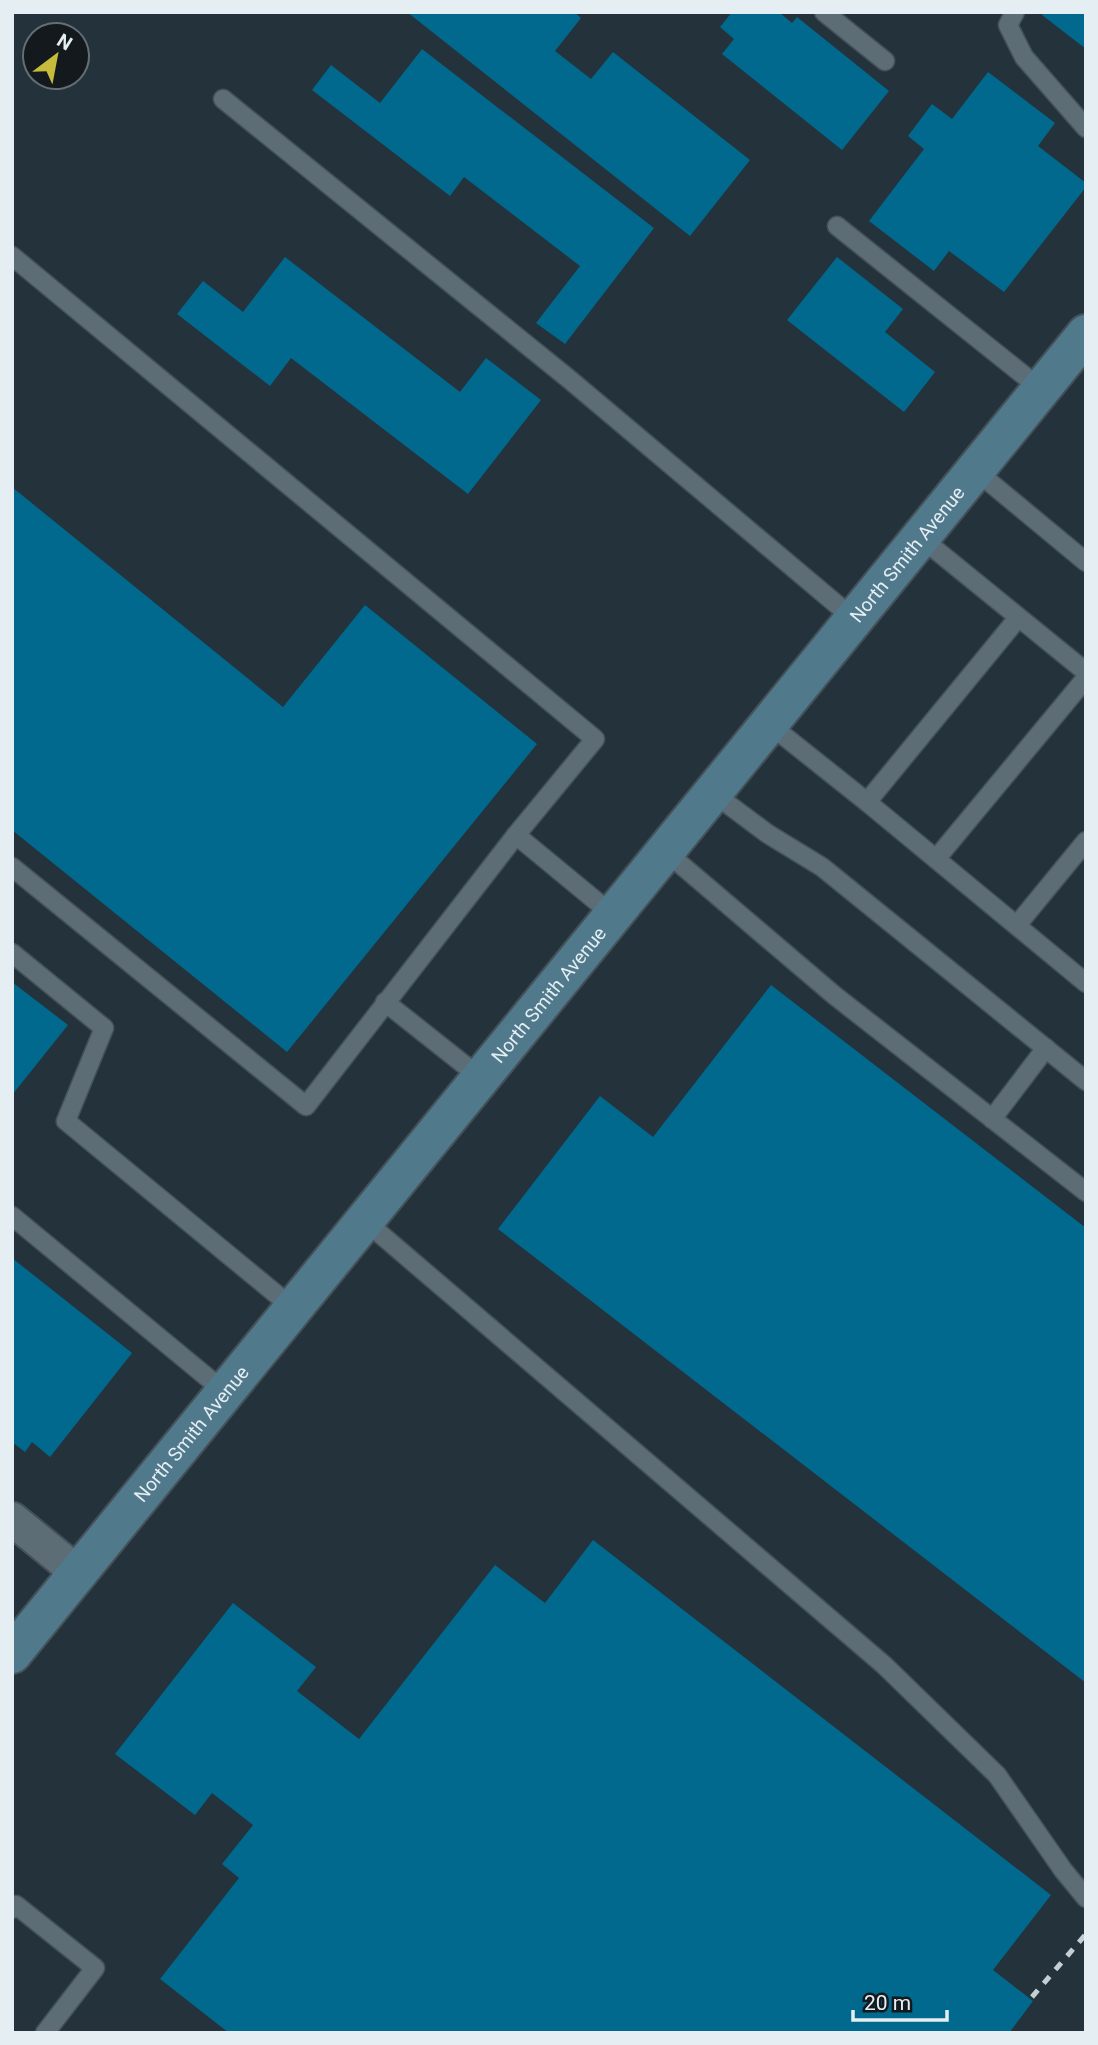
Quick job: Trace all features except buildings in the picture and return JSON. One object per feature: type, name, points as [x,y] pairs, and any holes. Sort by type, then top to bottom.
[{"type":"main road","name":"North Smith Avenue","points":[[12,1654],[1086,334]]},
{"type":"street","points":[[12,1518],[78,1573]]},
{"type":"lane","points":[[824,12],[885,61]]},
{"type":"lane","points":[[1015,12],[1008,25],[1024,57],[1086,128]]},
{"type":"lane","points":[[223,99],[569,379],[854,620]]},
{"type":"lane","points":[[836,226],[1041,389]]},
{"type":"lane","points":[[12,256],[595,739],[516,835],[306,1106],[12,867]]},
{"type":"lane","points":[[975,470],[1086,562]]},
{"type":"lane","points":[[920,537],[1086,672]]},
{"type":"lane","points":[[867,802],[1018,618]]},
{"type":"lane","points":[[936,859],[1086,678]]},
{"type":"lane","points":[[769,724],[1086,983]]},
{"type":"lane","points":[[713,793],[768,834],[822,867],[1086,1082]]},
{"type":"lane","points":[[516,835],[613,915]]},
{"type":"lane","points":[[1017,925],[1086,841]]},
{"type":"lane","points":[[665,851],[834,995],[1086,1192]]},
{"type":"lane","points":[[12,953],[104,1028],[66,1121],[293,1308]]},
{"type":"lane","points":[[385,1002],[481,1078]]},
{"type":"lane","points":[[992,1119],[1046,1048]]},
{"type":"lane","points":[[12,1216],[225,1392]]},
{"type":"lane","points":[[365,1220],[884,1665],[997,1775],[1063,1870],[1086,1898]]},
{"type":"lane","points":[[12,1909],[16,1905],[95,1968],[45,2033]]},
{"type":"railway","points":[[1032,1997],[1086,1934]]}]
